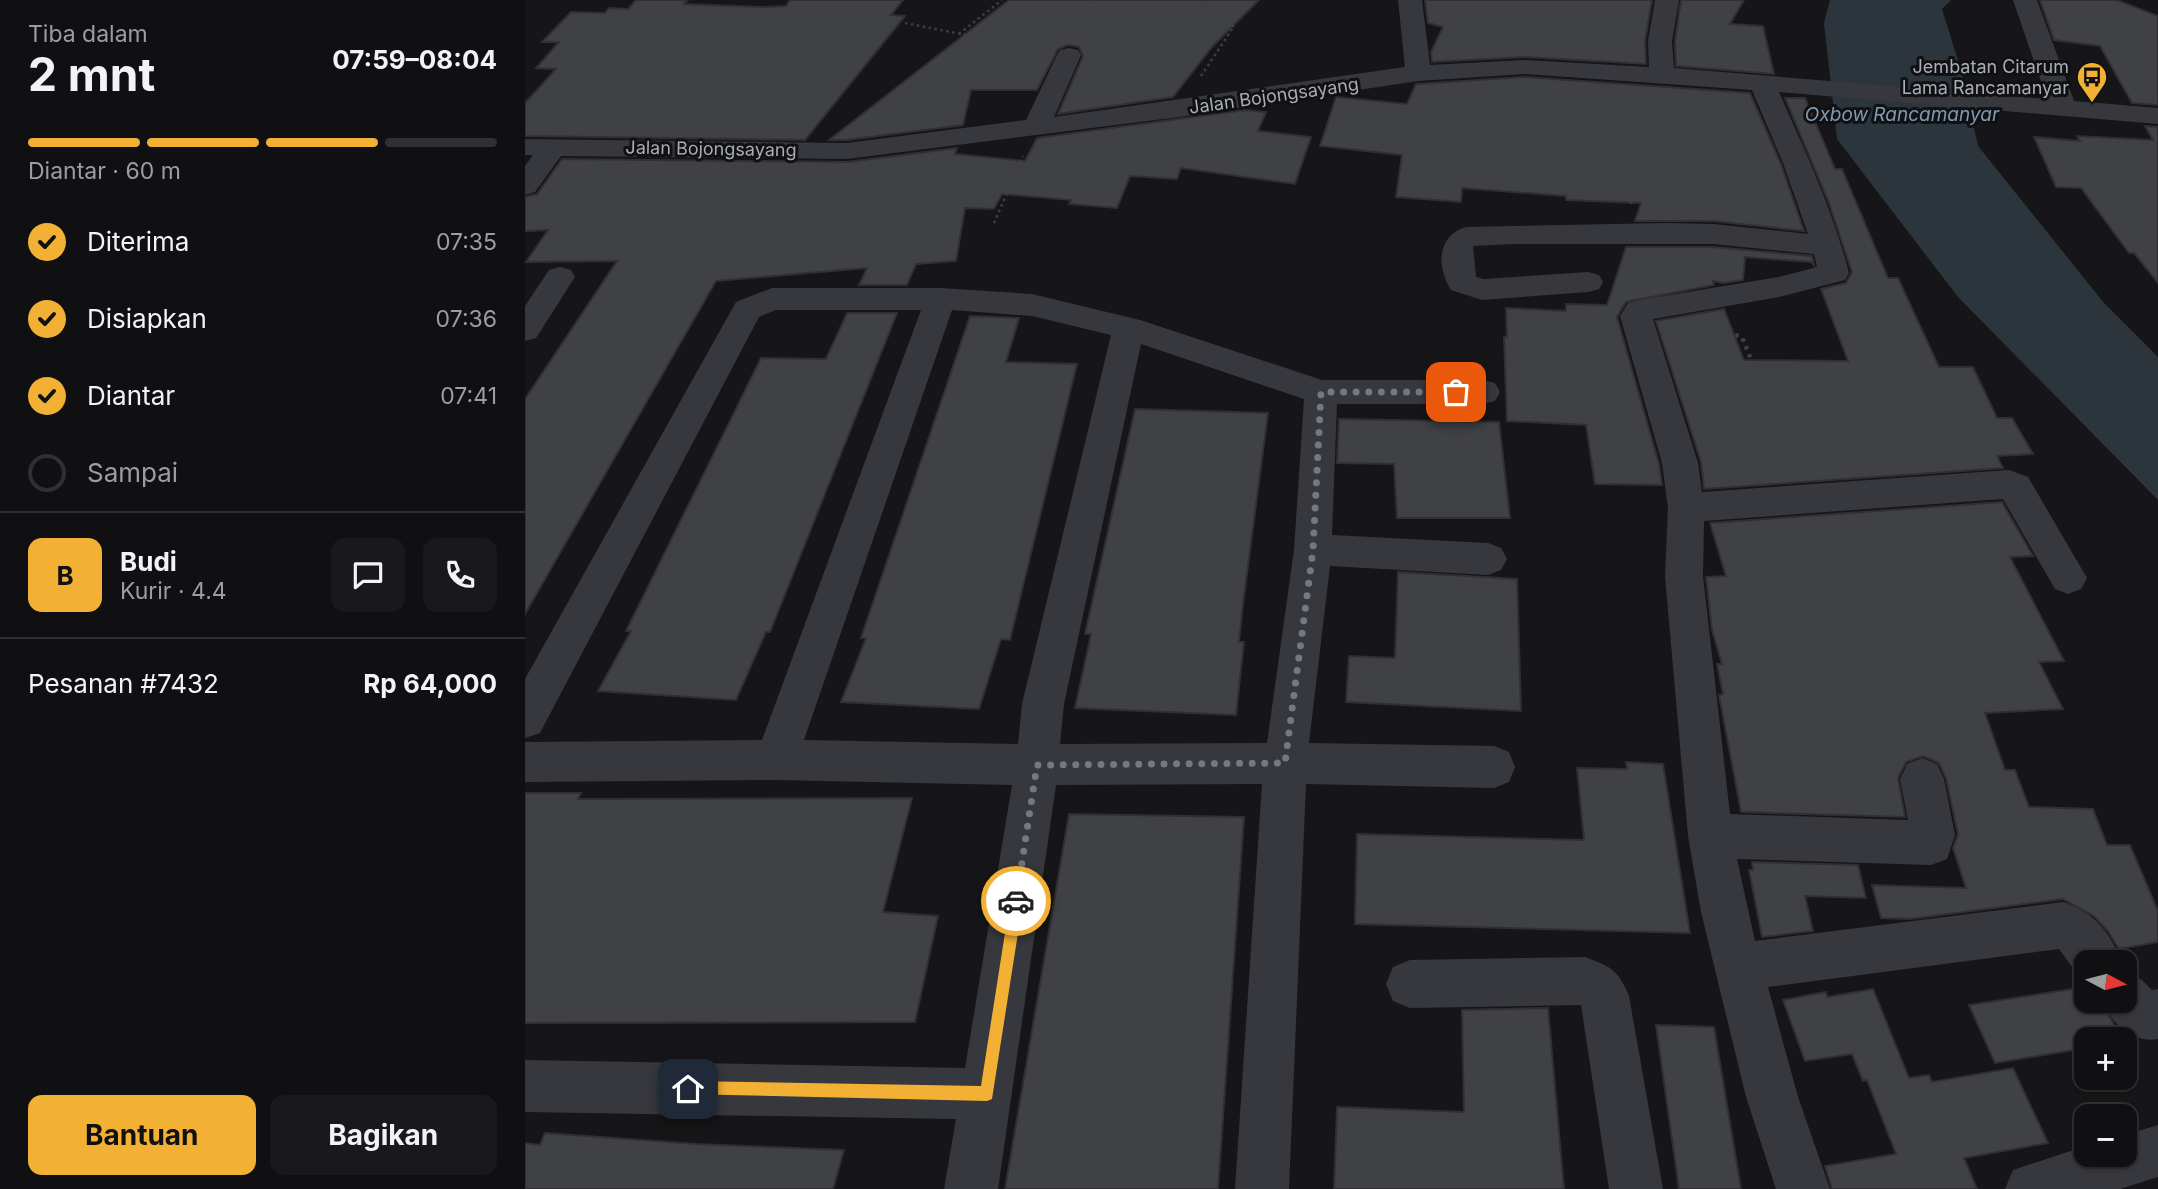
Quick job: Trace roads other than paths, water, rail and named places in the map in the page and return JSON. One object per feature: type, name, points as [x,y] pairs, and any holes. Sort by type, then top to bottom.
[{"type":"street","points":[[1411,0],[1418,73]]},
{"type":"street","points":[[1667,0],[1660,41],[1671,76]]},
{"type":"street","points":[[2025,0],[2063,107]]},
{"type":"street","points":[[1036,127],[1069,55]]},
{"type":"street","name":"Jalan Bojongsayang","points":[[525,148],[554,146],[847,151],[1179,109],[1418,73],[1525,67],[1671,76],[2158,116]]},
{"type":"street","points":[[1768,84],[1827,245],[1834,273],[1639,311],[1636,316],[1680,463],[1686,508],[1684,576],[1710,836],[1737,970],[1772,1097],[1803,1189]]},
{"type":"street","points":[[525,186],[554,146]]},
{"type":"street","points":[[1588,282],[1482,290],[1469,286],[1462,283],[1457,258],[1458,242],[1466,237],[1512,234],[1667,233],[1713,234],[1762,241],[1827,245]]},
{"type":"street","points":[[525,330],[560,277]]},
{"type":"street","points":[[525,719],[747,310],[772,299],[940,299],[1032,305],[1129,328],[1321,392],[1483,392]]},
{"type":"street","points":[[776,760],[940,299]]},
{"type":"street","points":[[971,1189],[1037,765],[1043,704],[1129,328]]},
{"type":"street","points":[[1262,1189],[1285,763],[1313,550],[1321,392]]},
{"type":"street","points":[[1686,508],[2009,484],[2015,487],[2068,578]]},
{"type":"street","points":[[1313,550],[1488,559]]},
{"type":"street","points":[[525,762],[776,760],[1037,765],[1285,763],[1494,767]]},
{"type":"street","points":[[1710,836],[1931,843],[1933,835],[1922,779]]},
{"type":"street","points":[[1737,970],[1761,964],[2063,925],[2072,928],[2089,950]]},
{"type":"street","points":[[1410,984],[1585,981],[1597,986],[1605,996],[1636,1189]]},
{"type":"street","points":[[2137,1009],[2148,1017],[2158,1014]]},
{"type":"street","points":[[525,1087],[987,1094]]},
{"type":"street","points":[[2032,1189],[2158,1151]]},
{"type":"water","name":"Oxbow Rancamanyar","points":[[1830,0],[1951,0],[1942,9],[1961,70],[1978,146],[2104,303],[2158,357],[2158,500],[1958,297],[1837,139],[1824,23]]},
{"type":"place","name":"Jembatan Citarum Lama Rancamanyar","points":[[2092,104]]}]
